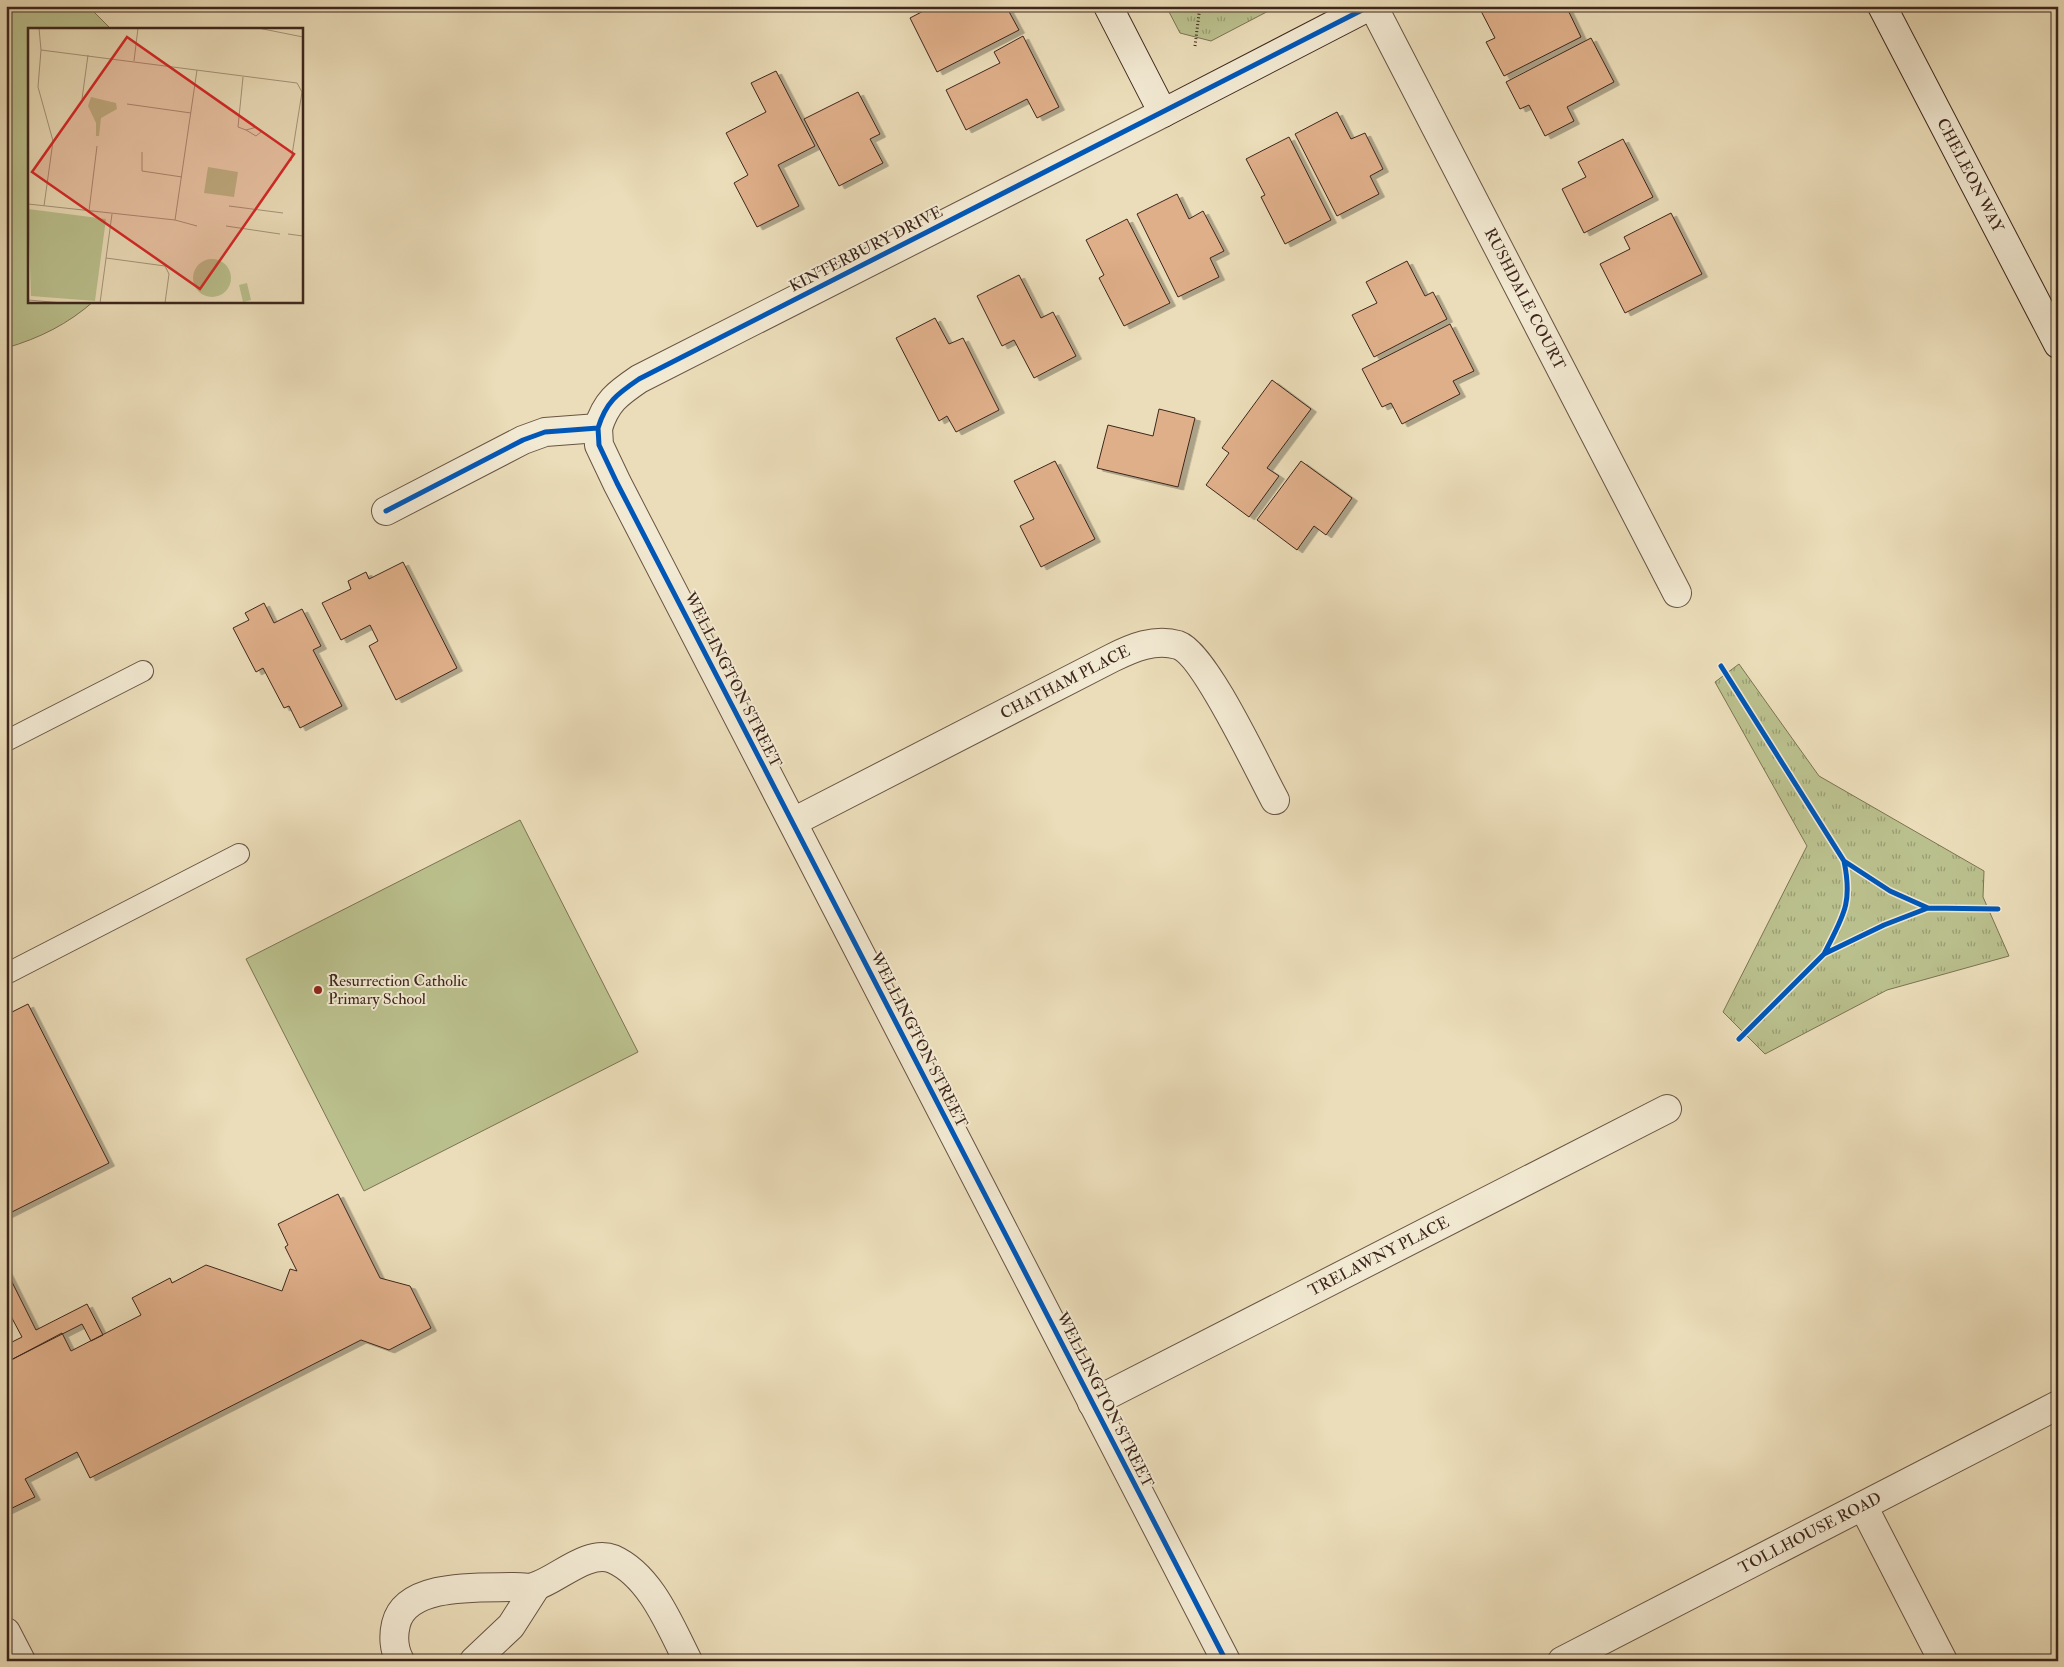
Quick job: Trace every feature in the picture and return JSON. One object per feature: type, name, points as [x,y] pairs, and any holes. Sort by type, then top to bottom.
[{"type":"street","points":[[1108,6],[1163,112]]},
{"type":"street","name":"KINTERBURY DRIVE","points":[[598,428],[603,412],[615,396],[639,379],[1370,6]]},
{"type":"street","name":"RUSHDALE COURT","points":[[1374,6],[1677,593]]},
{"type":"street","name":"CHELEON WAY","points":[[1882,6],[2058,344]]},
{"type":"street","points":[[386,511],[524,440],[546,432],[598,428]]},
{"type":"street","name":"WELLINGTON STREET","points":[[598,428],[599,445],[607,463],[1226,1661]]},
{"type":"street","name":"CHATHAM PLACE","points":[[793,822],[1112,658],[1138,646],[1162,642],[1179,646],[1194,657],[1208,677],[1275,800]]},
{"type":"street","name":"TRELAWNY PLACE","points":[[1092,1403],[1667,1109]]},
{"type":"street","name":"TOLLHOUSE ROAD","points":[[1562,1661],[2058,1405]]},
{"type":"street","points":[[1863,1506],[1943,1661]]},
{"type":"street","points":[[474,1661],[511,1626],[536,1587],[573,1566],[596,1558],[610,1558],[626,1565],[644,1584],[668,1620],[688,1661]]},
{"type":"street","points":[[400,1661],[393,1637],[396,1621],[407,1605],[422,1595],[456,1589],[536,1587]]},
{"type":"street","points":[[6,1632],[21,1661]]},
{"type":"lane","points":[[6,741],[143,670]]},
{"type":"lane","points":[[6,974],[239,854]]},
{"type":"path","points":[[1195,46],[1200,6]]},
{"type":"green space","points":[[6,6],[88,6],[110,28],[28,28],[28,302],[93,302],[74,317],[53,329],[30,340],[6,348]]},
{"type":"green space","points":[[1166,6],[1278,6],[1211,41],[1180,33]]},
{"type":"green space","points":[[1739,664],[1819,776],[1984,871],[1983,897],[2009,956],[1887,990],[1765,1054],[1723,1012],[1807,846],[1715,682]]},
{"type":"green space","points":[[520,820],[638,1052],[364,1191],[246,959]]},
{"type":"building","points":[[933,6],[1006,6],[1019,30],[937,72],[910,18]]},
{"type":"building","points":[[1490,6],[1566,6],[1581,37],[1504,76],[1486,42],[1495,38],[1481,11]]},
{"type":"building","points":[[1023,36],[1059,107],[1037,118],[1027,99],[966,130],[946,90],[1000,63],[994,52]]},
{"type":"building","points":[[1591,38],[1614,82],[1567,107],[1574,121],[1545,136],[1529,105],[1520,109],[1506,82]]},
{"type":"building","points":[[776,71],[815,146],[778,165],[799,206],[757,227],[734,183],[748,175],[726,133],[766,112],[751,83]]},
{"type":"building","points":[[858,92],[880,134],[870,139],[883,163],[839,186],[804,119]]},
{"type":"building","points":[[1337,112],[1351,139],[1365,133],[1383,169],[1370,176],[1379,194],[1337,216],[1295,134]]},
{"type":"building","points":[[1289,137],[1331,220],[1285,244],[1261,197],[1265,195],[1246,159]]},
{"type":"building","points":[[1623,139],[1653,197],[1584,233],[1562,189],[1586,177],[1578,162]]},
{"type":"building","points":[[1177,194],[1189,219],[1203,211],[1224,251],[1210,258],[1219,277],[1178,297],[1137,214]]},
{"type":"building","points":[[1671,213],[1702,274],[1625,313],[1600,264],[1630,249],[1624,237]]},
{"type":"building","points":[[1127,219],[1170,303],[1124,326],[1099,278],[1104,275],[1086,240]]},
{"type":"building","points":[[1407,261],[1425,296],[1433,292],[1447,319],[1374,357],[1352,315],[1377,303],[1366,282]]},
{"type":"building","points":[[1019,275],[1041,318],[1053,312],[1076,356],[1034,378],[1014,340],[1002,346],[977,296]]},
{"type":"building","points":[[935,318],[949,344],[963,338],[999,410],[956,432],[947,416],[939,421],[896,338]]},
{"type":"building","points":[[1450,324],[1474,371],[1453,381],[1460,394],[1402,424],[1391,403],[1382,407],[1362,369]]},
{"type":"building","points":[[1272,380],[1311,409],[1267,468],[1279,476],[1249,517],[1206,485],[1229,453],[1222,448]]},
{"type":"building","points":[[1159,409],[1195,418],[1178,487],[1097,468],[1108,425],[1153,436]]},
{"type":"building","points":[[1055,461],[1095,539],[1041,567],[1020,526],[1034,519],[1014,481]]},
{"type":"building","points":[[1301,461],[1352,498],[1326,535],[1314,526],[1297,550],[1257,520]]},
{"type":"building","points":[[403,562],[457,668],[396,700],[369,646],[378,641],[370,625],[341,640],[322,603],[351,589],[348,581],[366,572],[369,579]]},
{"type":"building","points":[[264,603],[274,623],[302,609],[321,646],[313,650],[342,706],[300,728],[289,706],[284,708],[263,668],[256,672],[233,628],[249,620],[245,613]]},
{"type":"building","points":[[28,1004],[109,1163],[6,1215],[6,1015]]},
{"type":"building","points":[[338,1194],[380,1278],[410,1286],[431,1328],[389,1350],[361,1340],[90,1478],[77,1452],[25,1479],[35,1497],[6,1511],[6,1356],[9,1361],[62,1333],[71,1351],[141,1315],[132,1298],[170,1278],[172,1283],[206,1265],[282,1291],[290,1269],[297,1271],[285,1247],[288,1245],[278,1224]]},
{"type":"building","points":[[6,1270],[36,1330],[87,1304],[103,1335],[91,1341],[82,1324],[9,1361],[6,1345],[22,1337],[6,1307]]},
{"type":"cycle path","points":[[386,511],[523,440],[545,432],[598,428],[605,411],[613,399],[639,379],[1370,6]]},
{"type":"cycle path","points":[[598,428],[599,445],[617,483],[1226,1661]]},
{"type":"cycle path","points":[[1721,666],[1844,861],[1847,876],[1845,909],[1824,954]]},
{"type":"cycle path","points":[[1844,861],[1890,891],[1928,908]]},
{"type":"cycle path","points":[[1739,1039],[1824,954],[1884,925],[1928,908],[1998,909]]},
{"type":"place","name":"Resurrection Catholic Primary School","points":[[318,990]]}]
